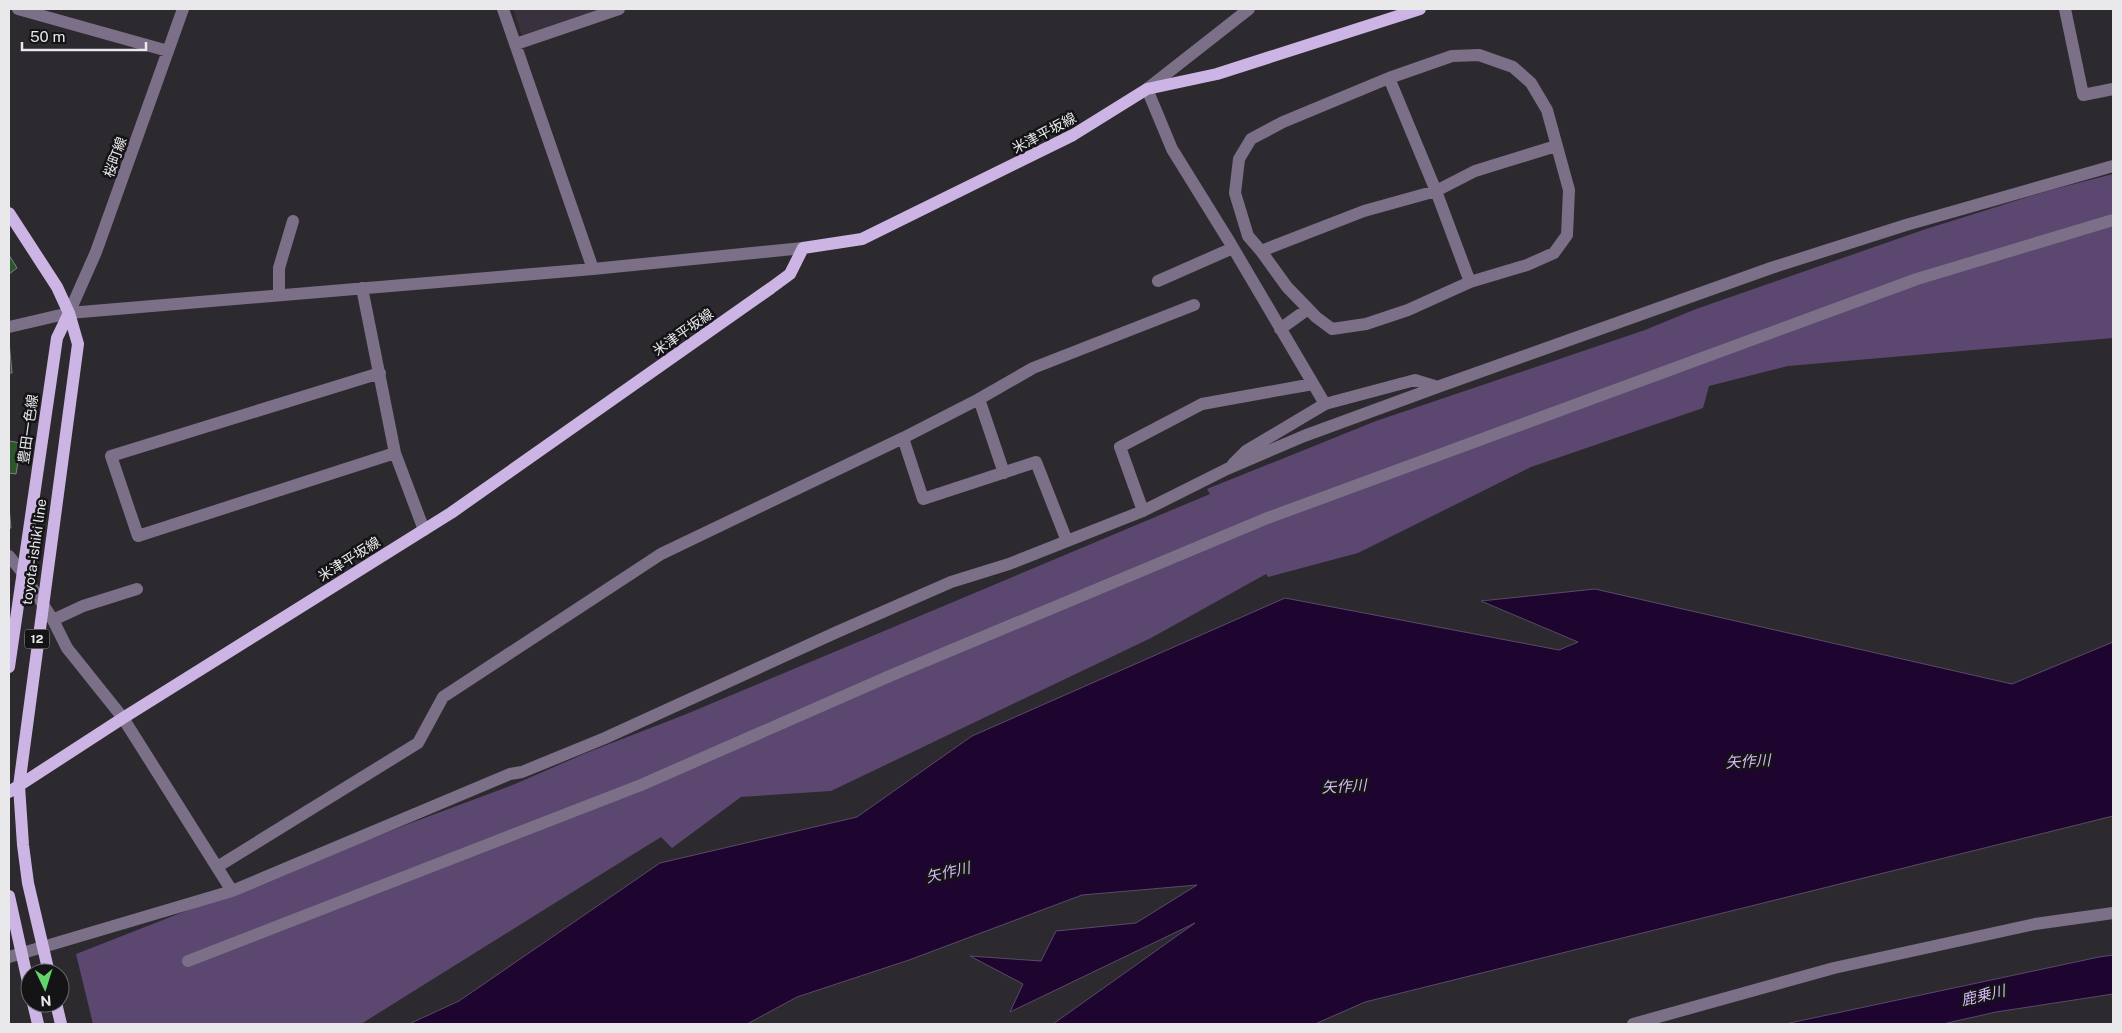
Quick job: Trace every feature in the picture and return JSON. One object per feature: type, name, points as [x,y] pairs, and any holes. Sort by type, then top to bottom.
[{"type":"main road","name":"米津平坂線","points":[[14,789],[123,718],[424,530],[790,274],[802,248],[862,239],[1073,136],[1147,89],[1217,74],[1420,9]]},
{"type":"main road","name":"12","points":[[9,212],[57,287],[69,313]]},
{"type":"main road","name":"豊田一色線","points":[[9,667],[57,338],[69,313]]},
{"type":"main road","name":"toyota-ishiki line","points":[[46,963],[28,883],[14,789],[78,344],[69,313]]},
{"type":"main road","points":[[9,896],[15,955]]},
{"type":"street","points":[[18,9],[168,52]]},
{"type":"street","name":"桜町線","points":[[69,313],[96,252],[183,9]]},
{"type":"street","points":[[504,9],[593,269]]},
{"type":"street","points":[[516,44],[619,9]]},
{"type":"street","points":[[1249,9],[1147,89],[1172,149],[1325,404]]},
{"type":"street","points":[[2065,9],[2083,95],[2113,89]]},
{"type":"street","points":[[1479,55],[1513,68],[1532,83],[1547,110],[1569,190],[1567,235],[1554,253],[1527,265],[1470,282],[1408,310],[1366,324],[1332,329],[1308,309],[1287,287],[1248,236],[1235,193],[1239,159],[1251,139],[1283,122],[1389,78],[1452,56],[1479,55]]},
{"type":"street","points":[[1389,78],[1436,192],[1470,282]]},
{"type":"street","points":[[1261,251],[1364,211],[1436,192],[1475,171],[1556,146]]},
{"type":"street","points":[[15,955],[232,891],[510,774],[522,772],[605,738],[951,582],[1009,564],[1143,511],[1227,469],[1304,436],[1438,386],[1770,268],[1906,225],[2113,166]]},
{"type":"street","points":[[188,961],[641,785],[892,675],[1265,519],[1917,279],[2113,220]]},
{"type":"street","points":[[279,295],[279,268],[293,221]]},
{"type":"street","points":[[9,327],[69,313],[593,269],[802,248]]},
{"type":"street","points":[[1158,281],[1233,248]]},
{"type":"street","points":[[362,288],[395,453],[424,530]]},
{"type":"street","points":[[217,867],[418,743],[443,696],[662,554],[903,438],[979,399],[1033,368],[1194,305]]},
{"type":"street","points":[[1280,329],[1308,309]]},
{"type":"street","points":[[380,373],[111,456],[138,536],[395,453]]},
{"type":"street","points":[[1227,469],[1246,451],[1325,404],[1415,380],[1438,386]]},
{"type":"street","points":[[1143,511],[1120,447],[1202,404],[1313,384]]},
{"type":"street","points":[[979,399],[1004,473]]},
{"type":"street","points":[[903,438],[922,499],[1036,462],[1067,541]]},
{"type":"street","points":[[9,556],[54,620],[67,648],[123,718],[232,891]]},
{"type":"street","points":[[54,620],[83,606],[137,589]]},
{"type":"street","points":[[1633,1024],[1834,968],[2035,924],[2113,913]]},
{"type":"shaded area","points":[[513,9],[600,9],[522,35]]},
{"type":"shaded area","points":[[2113,174],[2113,338],[1788,366],[1709,386],[1703,408],[1531,467],[1358,553],[1268,577],[1266,574],[1151,638],[831,791],[741,797],[672,848],[661,837],[361,1024],[93,1024],[76,954],[515,784],[586,753],[684,715],[1210,494],[1207,489],[1376,421],[1645,330],[1696,309],[1923,230],[2047,191]]},
{"type":"water","name":"矢作川","points":[[1595,589],[2012,684],[2113,642],[2113,816],[1365,1002],[1315,1024],[1053,1024],[1195,923],[1010,1012],[1023,984],[970,956],[1041,961],[1056,931],[1136,923],[1197,885],[1082,895],[909,960],[797,997],[747,1024],[409,1024],[459,1001],[660,863],[857,817],[972,736],[1285,598],[1559,650],[1578,642],[1481,601]]},
{"type":"water","name":"鹿乗川","points":[[2113,955],[2113,994],[1996,1012],[1943,1024],[1785,1024],[2099,957]]},
{"type":"building","points":[[9,255],[17,268],[9,274]]},
{"type":"building","points":[[9,342],[12,373],[9,373]]},
{"type":"building","points":[[9,441],[21,443],[16,474],[9,473]]},
{"type":"building","points":[[9,507],[11,528],[9,528]]}]
